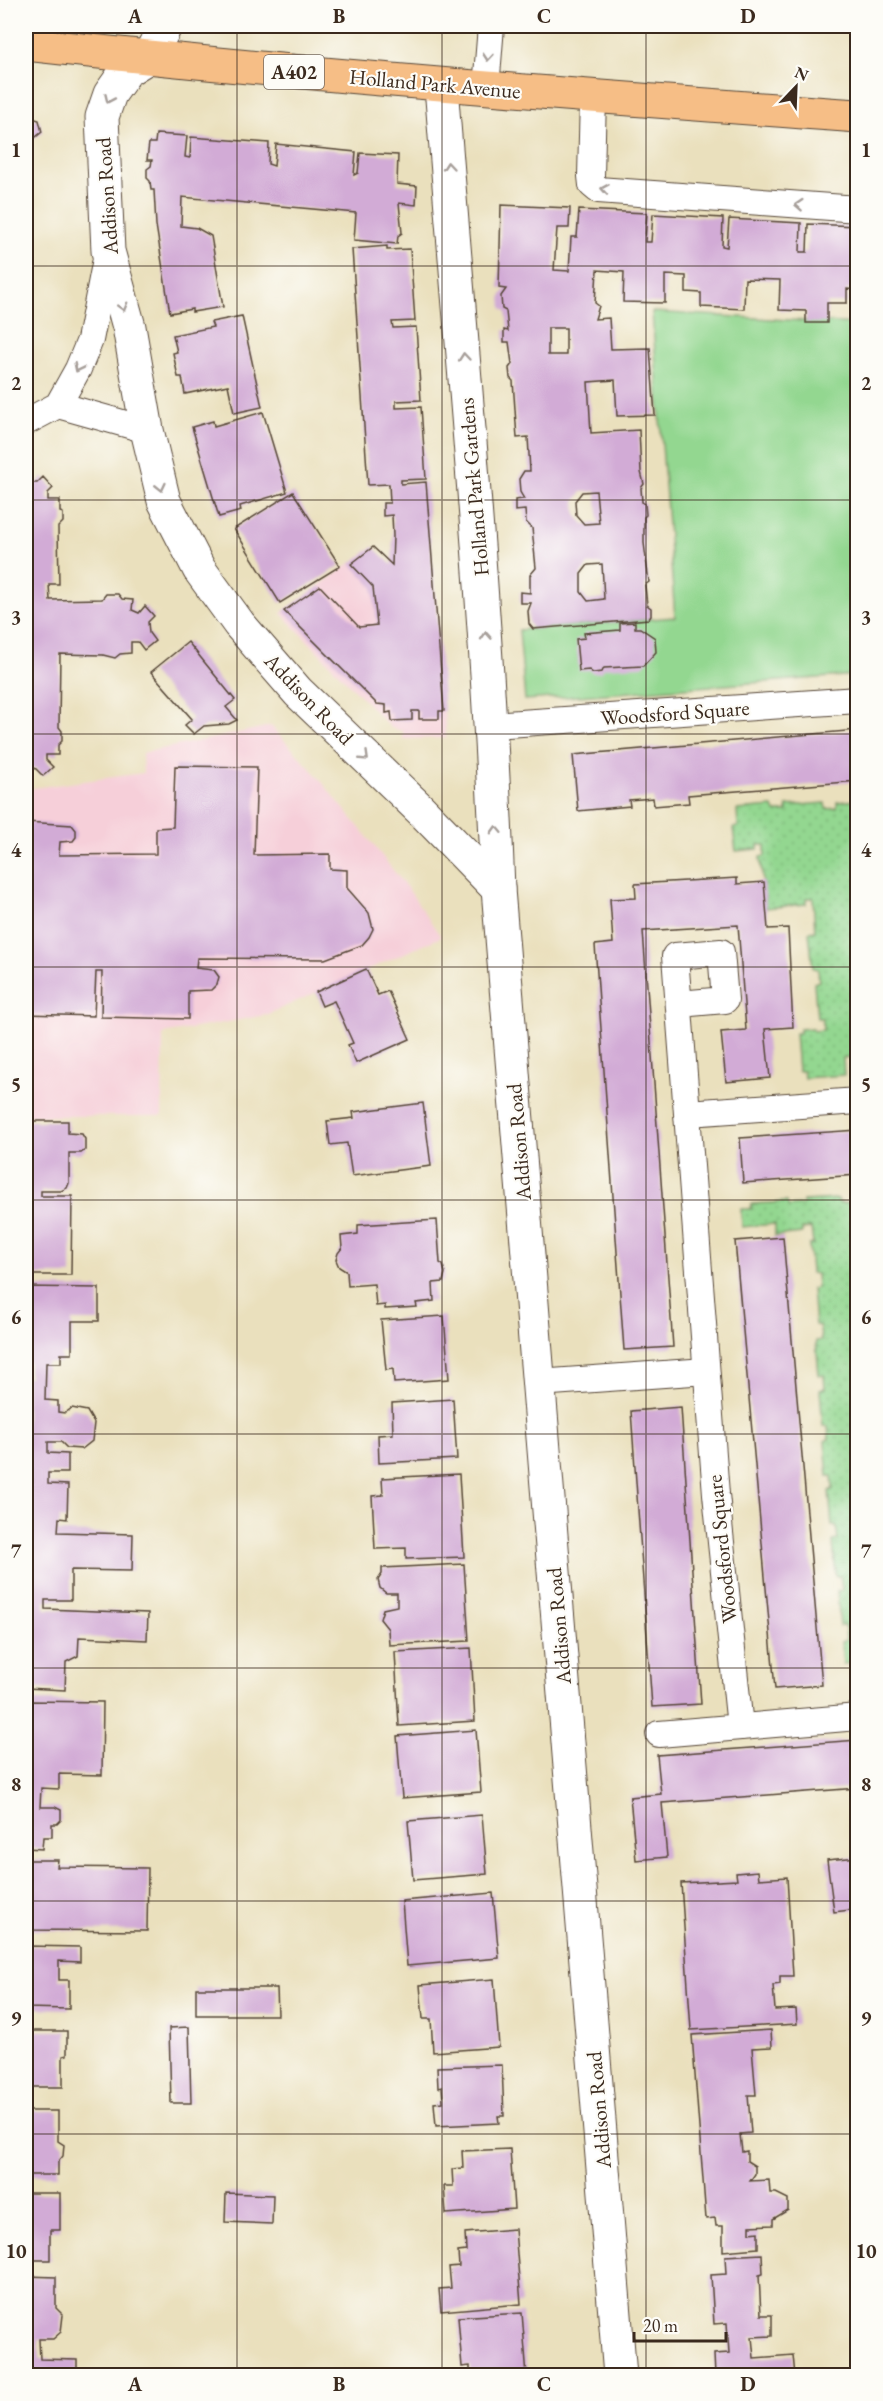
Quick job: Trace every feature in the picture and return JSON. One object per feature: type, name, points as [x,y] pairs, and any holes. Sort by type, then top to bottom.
[{"type":"main road","name":"Holland Park Avenue","points":[[26,44],[441,86],[858,116]]},
{"type":"street","points":[[148,57],[163,31],[163,26]]},
{"type":"street","points":[[486,88],[491,26]]},
{"type":"street","name":"Addison Road","points":[[148,57],[127,70],[110,94],[102,117],[108,251],[129,327],[147,430],[164,501],[200,569],[239,624],[298,692],[422,811],[498,889],[620,2376]]},
{"type":"street","name":"Holland Park Gardens","points":[[441,86],[492,725],[498,889]]},
{"type":"street","points":[[593,97],[591,177],[592,185],[598,190],[858,209]]},
{"type":"street","points":[[26,422],[58,405],[78,369],[90,340],[108,251]]},
{"type":"street","points":[[58,405],[147,430]]},
{"type":"street","name":"Woodsford Square","points":[[492,725],[858,700]]},
{"type":"street","name":"Woodsford Square","points":[[679,1004],[706,1371],[740,1727]]},
{"type":"street","points":[[688,1113],[858,1101]]},
{"type":"street","points":[[538,1383],[706,1371]]},
{"type":"street","points":[[659,1734],[858,1717]]},
{"type":"shaded area","points":[[373,547],[402,577],[423,591],[435,590],[446,738],[403,739],[403,731],[391,728],[281,613]]},
{"type":"shaded area","points":[[271,726],[313,771],[368,838],[411,893],[441,937],[266,1015],[163,1034],[162,1116],[26,1116],[26,789],[143,773],[142,753]]},
{"type":"green space","points":[[652,312],[857,324],[857,675],[525,700],[519,630],[675,617]]},
{"type":"green space","points":[[857,800],[857,1056],[843,1058],[844,1075],[804,1078],[803,1071],[798,1071],[795,1033],[800,1033],[800,1029],[823,1030],[822,1018],[817,1018],[814,983],[819,981],[818,969],[813,968],[809,932],[815,931],[813,898],[806,898],[806,904],[766,908],[760,857],[765,856],[765,845],[758,845],[758,849],[736,851],[733,828],[738,827],[737,810],[773,807],[775,812],[787,812],[787,806],[825,803],[826,809],[837,808],[837,802]]},
{"type":"green space","points":[[857,1197],[858,1662],[843,1664],[841,1642],[846,1640],[845,1626],[840,1626],[837,1591],[842,1590],[840,1576],[836,1576],[833,1541],[838,1540],[836,1525],[832,1526],[829,1491],[833,1489],[832,1476],[828,1476],[825,1441],[829,1439],[828,1426],[823,1426],[820,1390],[825,1388],[824,1375],[819,1375],[816,1341],[821,1340],[820,1326],[815,1325],[812,1289],[817,1288],[816,1274],[811,1273],[809,1245],[813,1244],[811,1228],[802,1229],[802,1233],[775,1236],[775,1224],[742,1227],[741,1209],[751,1209],[752,1204],[787,1202],[788,1206],[803,1205],[803,1201],[838,1199],[839,1203],[853,1203],[853,1198]]},
{"type":"building","points":[[858,26],[858,33],[795,27]]},
{"type":"building","points":[[26,116],[39,120],[42,132],[31,141],[27,187]]},
{"type":"building","points":[[156,134],[187,136],[185,157],[190,158],[191,137],[269,143],[268,164],[274,166],[276,144],[356,152],[354,175],[358,173],[360,153],[398,155],[397,184],[417,186],[416,205],[399,203],[402,233],[398,236],[397,244],[354,240],[356,213],[182,197],[181,226],[197,228],[211,236],[223,307],[170,313],[156,225],[154,190],[151,190],[150,181],[147,178],[147,169],[151,166],[152,160],[147,160],[149,143],[155,143]]},
{"type":"building","points":[[501,205],[570,208],[569,228],[557,228],[554,270],[569,271],[571,237],[577,237],[579,210],[647,213],[645,242],[651,242],[653,214],[723,218],[722,246],[727,247],[729,219],[801,223],[800,252],[807,252],[808,224],[858,226],[858,290],[847,289],[847,303],[827,303],[827,323],[806,323],[806,311],[779,310],[780,280],[745,279],[744,309],[701,307],[701,293],[686,292],[686,276],[665,275],[665,303],[623,302],[624,272],[597,270],[595,303],[599,306],[595,319],[609,318],[611,349],[650,348],[655,415],[617,416],[615,380],[588,382],[591,433],[639,430],[641,472],[644,484],[641,488],[642,502],[645,504],[646,515],[644,517],[644,543],[649,582],[645,585],[647,605],[651,608],[649,619],[533,629],[529,624],[528,611],[531,603],[520,603],[520,592],[530,593],[530,575],[536,568],[532,528],[526,522],[525,510],[515,511],[515,500],[524,499],[520,492],[519,479],[524,471],[530,471],[528,437],[517,438],[513,381],[510,378],[509,368],[512,364],[509,342],[504,342],[504,330],[508,331],[506,311],[502,309],[501,296],[506,289],[499,288]],"holes":[[[548,328],[566,328],[566,355],[548,355]],[[596,491],[599,523],[584,524],[576,515],[575,501],[582,492]],[[602,564],[604,599],[588,601],[581,592],[581,574],[588,565]]]},
{"type":"building","points":[[387,246],[387,250],[410,249],[415,321],[392,322],[393,328],[416,327],[421,400],[396,401],[396,408],[421,407],[426,479],[401,480],[401,484],[426,482],[444,711],[439,711],[439,719],[419,719],[419,711],[412,711],[412,720],[392,721],[391,712],[386,713],[386,705],[377,704],[284,611],[320,586],[359,627],[377,625],[373,587],[351,564],[373,547],[392,565],[392,515],[383,516],[383,503],[390,503],[389,484],[368,485],[352,249]]},
{"type":"building","points":[[856,303],[858,303],[858,324],[855,324]]},
{"type":"building","points":[[242,316],[262,407],[234,413],[228,385],[185,394],[182,377],[178,377],[173,353],[177,352],[173,335],[213,327],[211,322]]},
{"type":"building","points":[[263,412],[287,492],[240,506],[241,511],[219,517],[192,427],[213,421],[214,426]]},
{"type":"building","points":[[43,477],[53,488],[48,493],[48,500],[60,500],[60,512],[63,513],[63,522],[58,527],[59,584],[49,584],[50,600],[102,599],[106,594],[118,594],[122,599],[133,600],[132,610],[139,613],[145,606],[154,616],[148,622],[149,633],[155,641],[144,650],[138,642],[131,642],[131,653],[120,654],[115,658],[103,655],[60,654],[59,727],[62,731],[62,741],[58,745],[58,755],[46,755],[46,760],[53,767],[43,776],[35,768],[26,767],[26,483],[37,483]]},
{"type":"building","points":[[293,492],[340,566],[280,603],[234,529]]},
{"type":"building","points":[[635,622],[635,628],[640,628],[655,638],[656,652],[643,666],[604,668],[602,672],[593,673],[589,670],[579,671],[576,639],[585,638],[584,633],[620,630],[620,623]]},
{"type":"building","points":[[188,642],[235,700],[226,707],[237,720],[229,724],[204,726],[194,734],[185,725],[192,719],[151,672]]},
{"type":"building","points":[[858,730],[858,781],[688,795],[689,803],[654,806],[653,798],[629,800],[630,806],[578,811],[573,755]]},
{"type":"building","points":[[175,766],[257,767],[254,855],[330,854],[330,869],[347,870],[347,888],[369,913],[373,929],[369,937],[362,945],[325,959],[197,958],[196,968],[214,970],[219,977],[217,984],[211,990],[188,991],[188,1019],[101,1017],[102,972],[96,972],[94,1016],[26,1014],[26,822],[72,825],[76,830],[76,837],[73,841],[60,842],[59,855],[156,854],[156,828],[173,827]]},
{"type":"building","points":[[737,878],[737,884],[764,882],[768,929],[788,928],[793,1027],[765,1029],[770,1078],[726,1082],[721,1032],[746,1030],[738,925],[643,931],[673,1347],[624,1350],[595,945],[613,943],[610,899],[636,898],[635,884]]},
{"type":"building","points":[[366,969],[378,995],[388,991],[410,1039],[356,1063],[348,1045],[353,1043],[334,1001],[322,1006],[316,992]]},
{"type":"building","points":[[423,1103],[431,1166],[352,1176],[347,1143],[330,1145],[327,1121],[354,1118],[353,1112]]},
{"type":"building","points":[[26,1121],[68,1121],[68,1133],[82,1134],[85,1139],[85,1150],[81,1153],[69,1153],[67,1188],[61,1191],[41,1191],[41,1196],[72,1196],[71,1275],[26,1275]]},
{"type":"building","points":[[858,1130],[858,1175],[743,1183],[740,1138]]},
{"type":"building","points":[[437,1220],[440,1263],[445,1273],[443,1282],[433,1283],[434,1301],[416,1303],[417,1307],[385,1309],[385,1305],[376,1306],[374,1284],[348,1286],[347,1272],[339,1267],[336,1260],[342,1248],[341,1236],[358,1234],[358,1225]]},
{"type":"building","points":[[783,1237],[822,1685],[775,1689],[735,1241]]},
{"type":"building","points":[[26,1287],[99,1288],[99,1321],[72,1321],[72,1354],[61,1354],[61,1363],[46,1363],[45,1400],[58,1401],[58,1412],[65,1413],[72,1408],[87,1411],[94,1423],[92,1441],[82,1449],[67,1448],[61,1442],[48,1442],[48,1453],[68,1454],[68,1473],[48,1473],[48,1484],[68,1485],[67,1519],[59,1518],[58,1532],[133,1534],[132,1571],[71,1570],[71,1600],[45,1600],[45,1609],[148,1613],[147,1640],[79,1637],[78,1656],[66,1662],[65,1690],[26,1688],[26,1377],[29,1377],[29,1362],[26,1362]]},
{"type":"building","points":[[444,1316],[449,1379],[394,1383],[393,1369],[386,1370],[381,1320]]},
{"type":"building","points":[[453,1399],[457,1459],[379,1463],[378,1435],[393,1434],[392,1403]]},
{"type":"building","points":[[681,1407],[701,1704],[652,1707],[631,1411]]},
{"type":"building","points":[[459,1474],[464,1557],[406,1559],[406,1548],[375,1549],[372,1496],[383,1495],[382,1478]]},
{"type":"building","points":[[464,1564],[469,1641],[389,1645],[388,1629],[380,1619],[383,1609],[397,1606],[397,1593],[386,1593],[380,1588],[378,1580],[382,1574],[382,1568]]},
{"type":"building","points":[[471,1648],[475,1721],[399,1726],[395,1652]]},
{"type":"building","points":[[26,1701],[103,1702],[102,1775],[59,1774],[59,1789],[41,1788],[40,1807],[55,1807],[61,1810],[61,1820],[57,1824],[52,1824],[52,1837],[43,1837],[42,1849],[26,1848]]},
{"type":"building","points":[[476,1730],[481,1792],[402,1798],[397,1736]]},
{"type":"building","points":[[858,1740],[858,1788],[662,1803],[667,1857],[636,1860],[630,1797],[661,1794],[657,1755]]},
{"type":"building","points":[[482,1815],[487,1874],[413,1880],[408,1821]]},
{"type":"building","points":[[858,1857],[858,1909],[834,1912],[827,1860]]},
{"type":"building","points":[[26,1860],[58,1860],[57,1867],[148,1868],[147,1931],[26,1930]]},
{"type":"building","points":[[758,1871],[759,1879],[787,1877],[793,1976],[780,1976],[780,1984],[773,1985],[775,2010],[796,2009],[797,2024],[691,2030],[681,1883],[737,1880],[736,1873]]},
{"type":"building","points":[[493,1893],[499,1958],[407,1966],[402,1901]]},
{"type":"building","points":[[26,1946],[80,1947],[80,1962],[59,1961],[59,1980],[69,1980],[69,2009],[26,2008]]},
{"type":"building","points":[[494,1979],[499,2047],[433,2052],[431,2019],[423,2019],[420,1985]]},
{"type":"building","points":[[196,1988],[277,1988],[278,2015],[196,2015]]},
{"type":"building","points":[[189,2027],[191,2103],[171,2103],[169,2028]]},
{"type":"building","points":[[771,2030],[772,2047],[752,2048],[756,2095],[748,2095],[751,2133],[740,2134],[742,2152],[747,2151],[747,2161],[755,2166],[755,2174],[750,2181],[769,2180],[770,2193],[776,2193],[788,2199],[788,2210],[773,2219],[773,2225],[750,2226],[750,2233],[758,2232],[758,2248],[723,2251],[723,2226],[716,2226],[715,2218],[706,2219],[692,2035]]},
{"type":"building","points":[[26,2031],[67,2031],[67,2055],[63,2056],[63,2087],[26,2087]]},
{"type":"building","points":[[502,2065],[504,2116],[498,2116],[499,2123],[436,2126],[434,2103],[443,2102],[442,2087],[438,2088],[437,2067]]},
{"type":"building","points":[[26,2111],[58,2111],[58,2141],[64,2145],[63,2156],[58,2162],[58,2175],[26,2175]]},
{"type":"building","points":[[510,2149],[514,2209],[446,2214],[444,2186],[453,2186],[452,2169],[463,2168],[462,2151]]},
{"type":"building","points":[[26,2193],[60,2193],[60,2230],[50,2230],[50,2260],[26,2260]]},
{"type":"building","points":[[226,2193],[273,2195],[272,2224],[225,2222]]},
{"type":"building","points":[[515,2229],[521,2304],[441,2311],[439,2289],[451,2288],[449,2267],[459,2266],[458,2252],[466,2251],[465,2233]]},
{"type":"building","points":[[762,2254],[763,2274],[759,2275],[761,2315],[772,2315],[772,2336],[752,2337],[754,2358],[793,2355],[795,2376],[715,2376],[714,2354],[729,2353],[727,2323],[714,2324],[711,2275],[726,2274],[725,2256]]},
{"type":"building","points":[[26,2276],[56,2277],[56,2308],[63,2315],[61,2332],[53,2339],[39,2339],[40,2359],[77,2360],[77,2376],[26,2376]]},
{"type":"building","points":[[522,2313],[527,2376],[470,2376],[470,2366],[462,2367],[458,2317]]}]
